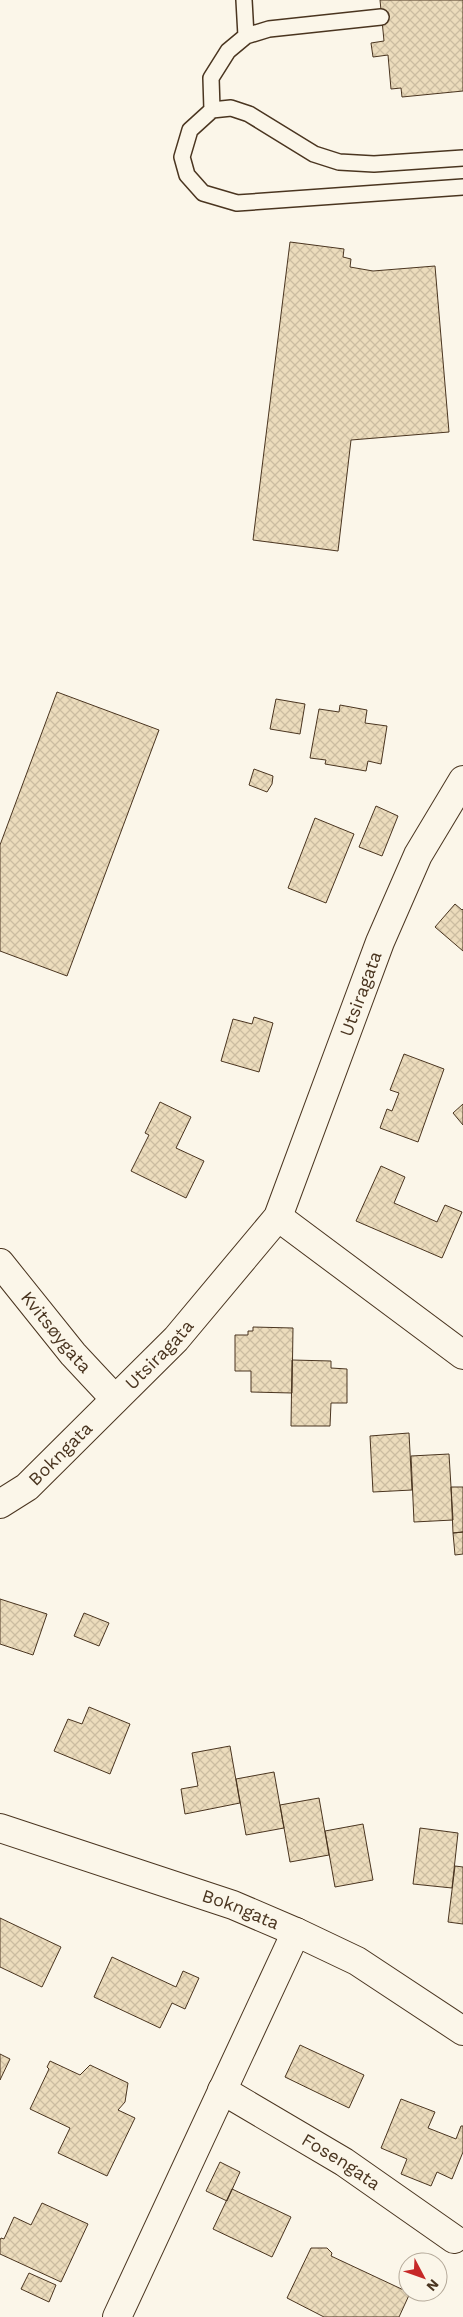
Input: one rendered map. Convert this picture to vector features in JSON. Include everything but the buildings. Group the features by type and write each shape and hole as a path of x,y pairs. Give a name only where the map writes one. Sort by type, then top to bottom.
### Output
{"street":[{"name":"Utsiragata","path":"115,1399 176,1339 278,1217 380,942 418,855 448,802 463,780"},
{"path":"278,1217 463,1356"},
{"name":"Kvitsøygata","path":"0,1263 73,1354 115,1399"},
{"name":"Bokngata","path":"0,1504 27,1487 115,1399"},
{"name":"Bokngata","path":"0,1828 232,1905 296,1932 357,1960 463,2031"},
{"path":"117,2317 296,1932"},
{"name":"Fosengata","path":"222,2090 344,2162 454,2239"}],"lane":[{"path":"244,0 246,36"},
{"path":"212,110 210,78 228,51 246,36 269,29 381,16"},
{"path":"463,158 374,164 339,162 314,154 249,114 231,108 212,110 190,130 182,157 188,175 203,193 237,203 463,187"}]}
